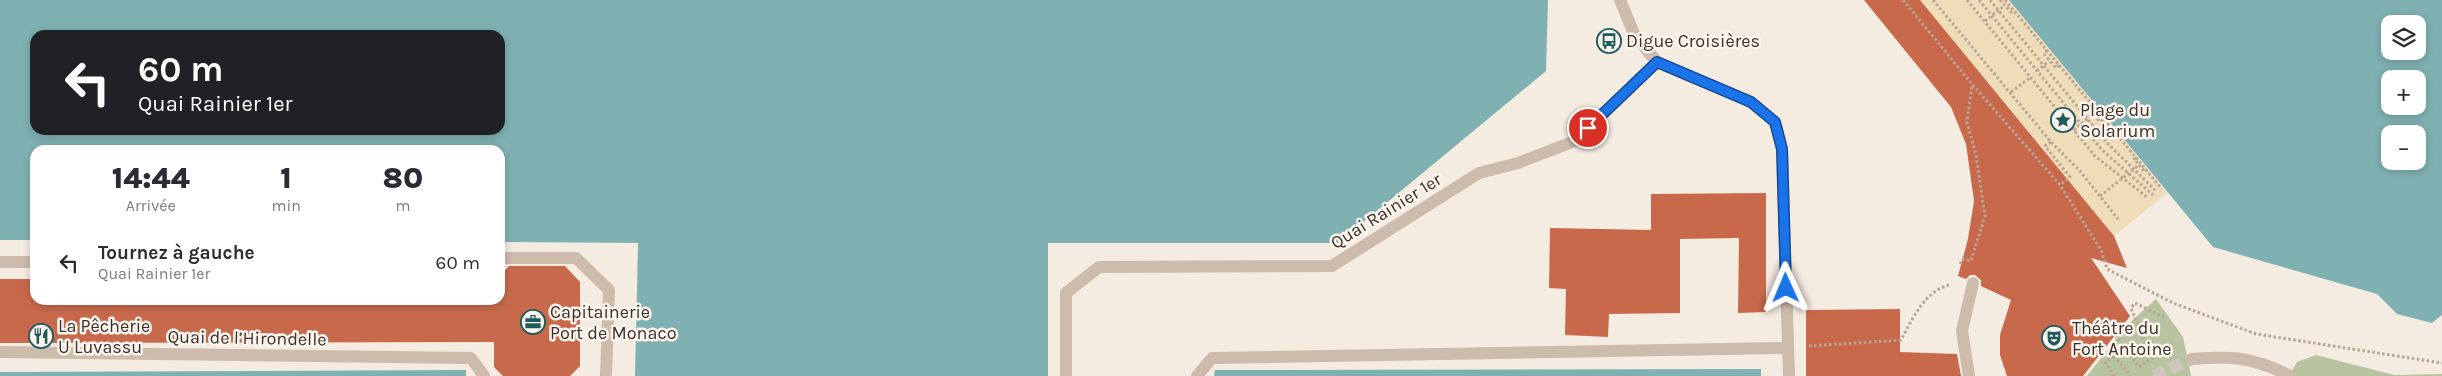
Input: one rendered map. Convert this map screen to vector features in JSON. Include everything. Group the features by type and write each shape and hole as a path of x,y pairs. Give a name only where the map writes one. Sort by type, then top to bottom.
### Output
{"street":[{"path":"1620,0 1635,36 1657,62 1751,102 1775,122 1782,149 1789,376"},
{"name":"Quai Rainier 1er","path":"1066,376 1066,293 1100,267 1332,266 1479,173 1518,163 1574,141 1657,62"},
{"path":"505,258 576,258 609,290 606,376"},
{"path":"0,262 30,262"},
{"path":"1969,376 1962,331 1973,283"},
{"path":"1197,376 1212,358 1787,348"},
{"name":"Quai de l’Hirondelle","path":"0,352 471,358 484,376"},
{"path":"2192,359 2227,356 2265,363 2290,376"}],"path":[{"path":"1903,0 1972,84 2060,185 2101,250 2107,269 2173,303 2256,334 2442,363"},
{"path":"1933,0 2051,142 2080,171 2118,219"},
{"path":"1968,0 2095,156 2148,198"},
{"path":"1979,0 2102,150 2153,195"},
{"path":"1990,0 2108,144 2155,190"},
{"path":"2000,0 2010,12 2014,11"},
{"path":"2005,0 2162,189"},
{"path":"1984,21 2004,6"},
{"path":"2047,50 2044,54 2049,62 2056,68 2059,64"},
{"path":"2037,71 2049,62"},
{"path":"2011,92 2031,77"},
{"path":"1963,260 1971,261 1985,216 1976,155 1968,122 1972,84"},
{"path":"2091,104 2088,106 2100,122 2104,119"},
{"path":"2074,130 2094,113"},
{"path":"2051,142 2045,146 2070,177 2060,185"},
{"path":"2136,158 2134,159 2145,172 2147,170"},
{"path":"2100,196 2139,165"},
{"path":"1787,348 1901,340 1922,303 1936,289 1949,285"},
{"path":"2115,336 2138,367 2154,356 2144,340 2131,308 2135,303 2164,317"},
{"path":"2116,376 2105,363 2124,348"},
{"path":"2114,356 2130,376"}],"green space":[{"path":"2156,299 2183,337 2191,376 2087,376 2126,326"},
{"path":"2316,355 2394,375 2442,374 2442,376 2289,376 2297,362"}],"sand":[{"name":"Plage du Solarium","path":"1920,0 2009,0 2167,193 2114,236"}],"water":[{"path":"0,0 1548,0 1546,71 1338,243 1048,243 1048,376 635,376 638,243 505,242 505,145 30,145 30,240 0,240"},
{"path":"2009,0 2442,0 2442,315 2432,323 2397,314 2377,294 2213,247"},
{"path":"1761,369 1761,376 1214,376 1215,370"},
{"path":"466,370 466,376 0,376 0,372"}],"building":[{"path":"1864,0 1920,0 2114,236 2127,268 2091,258 2130,316 2083,376 2007,376 2000,355 2000,335 2011,300 1981,286 1981,280 1975,275 1970,275 1966,279 1958,276 1968,239 1974,201 1966,144 1951,107"},
{"path":"1766,193 1766,312 1738,313 1739,238 1680,239 1680,313 1609,314 1608,337 1565,335 1566,289 1549,288 1550,228 1651,230 1651,194"},
{"path":"509,266 565,266 580,282 580,366 570,376 503,376 494,367 494,342 0,343 0,279 30,279 30,305 505,305 505,270"},
{"path":"1900,309 1900,352 1957,354 1961,376 1806,376 1806,310"}],"tunnel":[{"path":"2154,376 2192,359"}],"place":[{"name":"Digue Croisières","path":"1609,41"},
{"name":"Plage du Solarium","path":"2063,120"},
{"name":"Capitainerie Port de Monaco","path":"533,322"},
{"name":"La Pêcherie U Luvassu","path":"41,336"},
{"name":"Théâtre du Fort Antoine","path":"2054,338"}],"route":[{"path":"1588,128 1657,62 1751,102 1775,122 1782,149 1786,288"}]}
